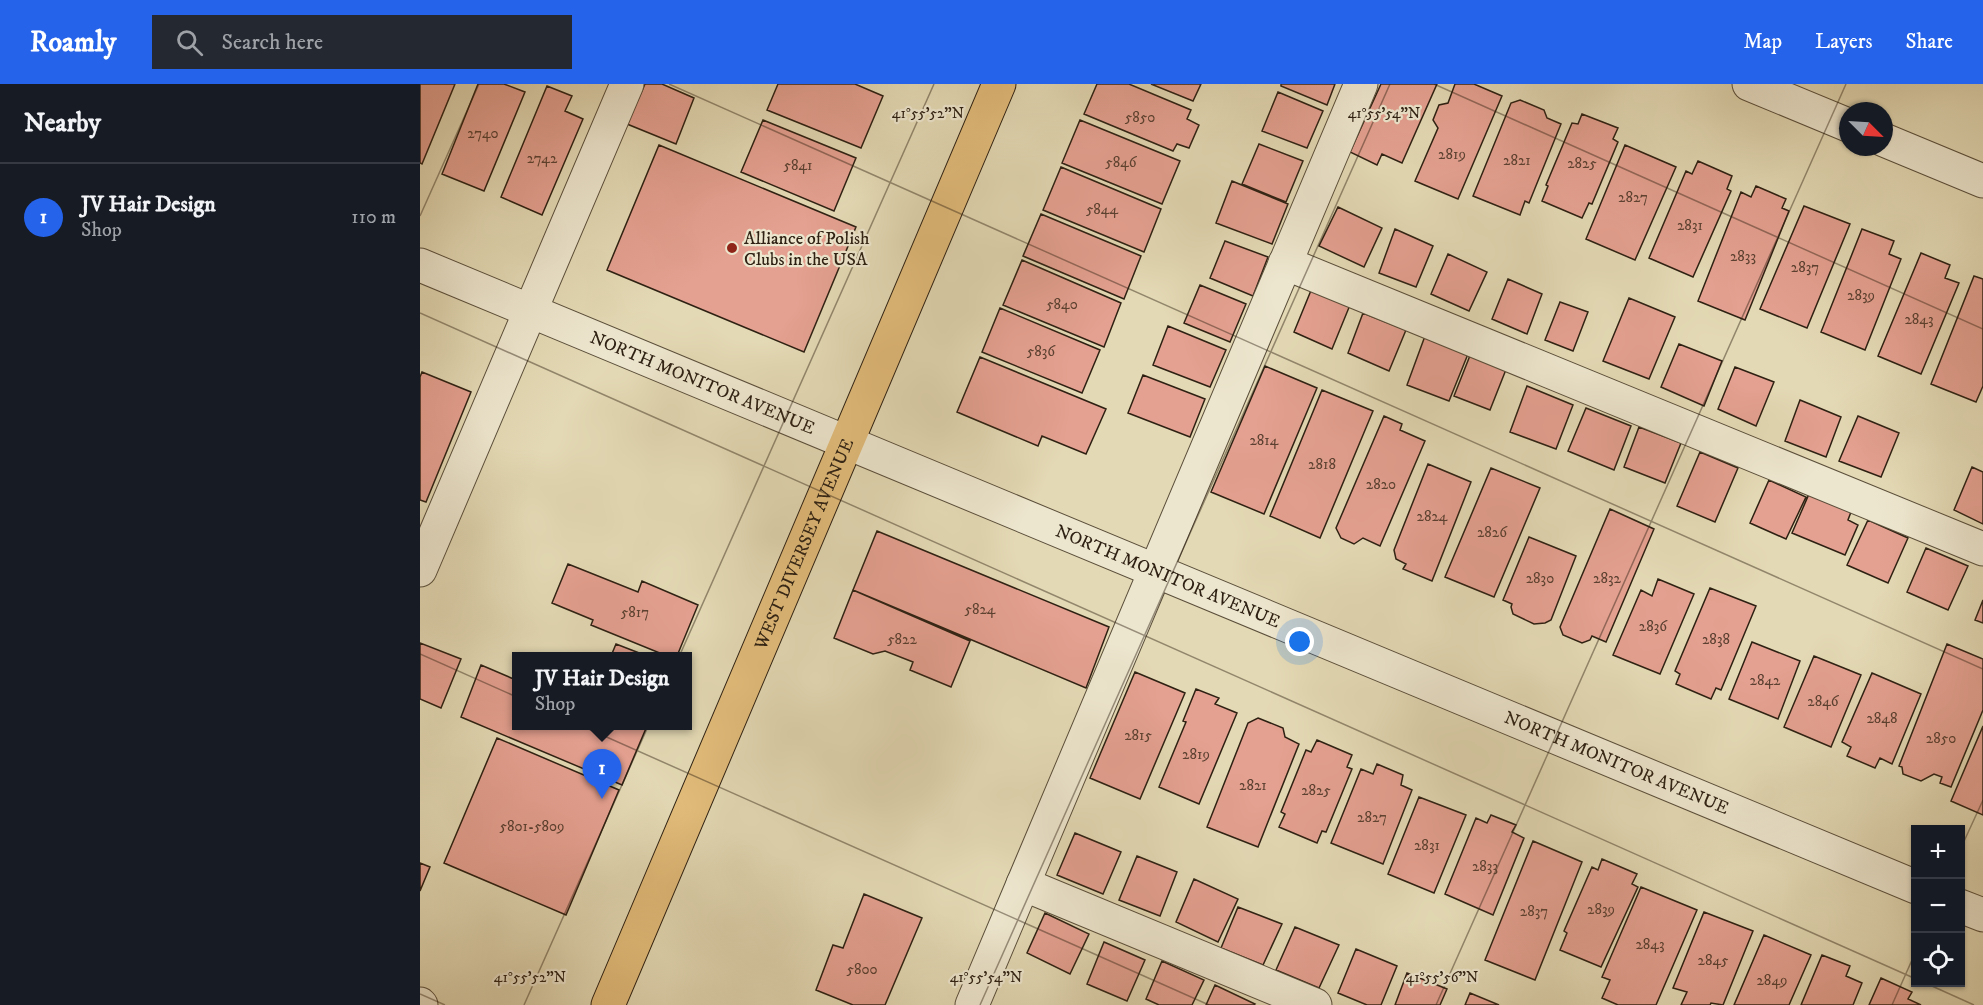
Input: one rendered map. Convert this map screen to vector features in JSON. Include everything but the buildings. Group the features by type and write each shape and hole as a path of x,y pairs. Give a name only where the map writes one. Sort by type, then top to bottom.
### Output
{"main road":[{"name":"WEST DIVERSEY AVENUE","path":"608,1005 999,84"}],"street":[{"path":"420,570 627,84"},
{"path":"972,1005 1361,84"},
{"path":"1749,84 1839,121"},
{"path":"1893,144 1983,181"},
{"path":"1286,263 1983,549"},
{"name":"NORTH MONITOR AVENUE","path":"420,265 1911,885"},
{"path":"1023,884 1315,1005"},
{"path":"1965,908 1983,915"}],"place":[{"name":"Alliance of Polish Clubs in the USA","path":"732,248"},
{"name":"JV Hair Design","path":"602,799"}]}
